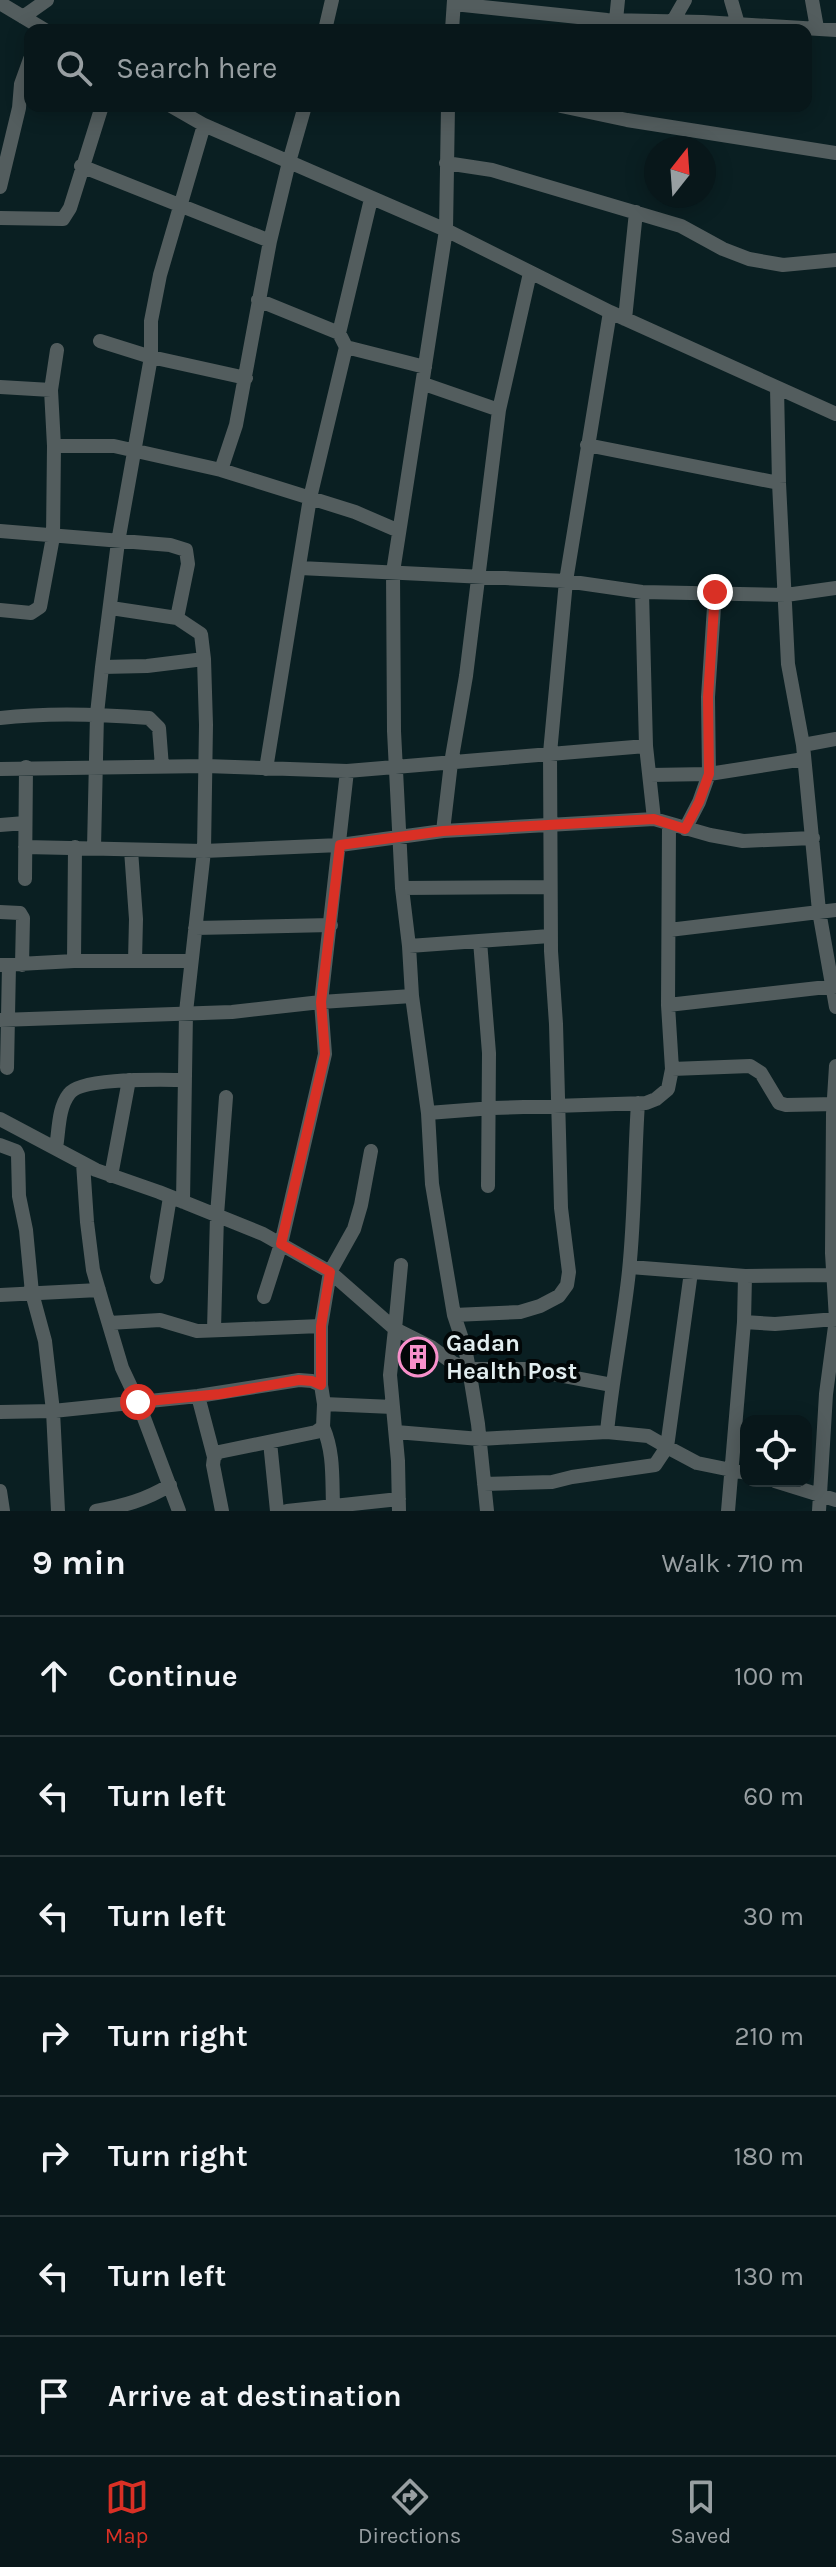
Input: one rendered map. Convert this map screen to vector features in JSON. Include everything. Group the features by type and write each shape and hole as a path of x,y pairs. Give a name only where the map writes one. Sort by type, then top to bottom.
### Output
{"street":[{"path":"326,24 332,0"},
{"path":"615,24 618,0"},
{"path":"673,21 685,0"},
{"path":"630,24 673,21 738,24 731,0"},
{"path":"812,0 817,28"},
{"path":"23,17 42,2"},
{"path":"452,24 454,2 539,6 611,24"},
{"path":"0,3 34,24"},
{"path":"812,28 836,30"},
{"path":"0,187 24,76"},
{"path":"0,218 63,219 70,208 100,112"},
{"path":"181,112 204,125 446,230 610,312 836,414"},
{"path":"221,470 236,425 270,241 303,112"},
{"path":"448,112 446,230 393,572 394,731 402,888 436,1210 454,1315 469,1369 487,1511"},
{"path":"612,112 836,153"},
{"path":"94,848 97,714 102,667 118,542 151,357 151,321 179,204 204,125"},
{"path":"446,163 492,170 681,226 749,259 783,265 836,260"},
{"path":"81,166 270,241"},
{"path":"266,769 310,498 346,347 339,333 371,199"},
{"path":"625,319 636,212"},
{"path":"443,831 499,410 530,273"},
{"path":"258,300 339,333"},
{"path":"454,1315 520,1312 559,1296 567,1285 569,1262 561,1208 556,1024 550,936 550,753 566,581 610,312"},
{"path":"100,341 151,357 246,378"},
{"path":"346,347 425,367"},
{"path":"0,610 31,613 40,607 53,537 51,390 57,350"},
{"path":"424,384 499,410"},
{"path":"0,387 51,390"},
{"path":"777,388 788,664 804,752 819,911 835,986 836,1007"},
{"path":"587,445 779,483"},
{"path":"54,446 114,446 221,470 355,512 399,531"},
{"path":"0,531 170,545 186,550 188,564 177,618"},
{"path":"300,568 566,581 642,592 786,595 836,588"},
{"path":"428,1113 646,1103 662,1095 671,1081 669,930 661,822 646,746 642,592"},
{"path":"685,829 709,774 708,697 715,592"},
{"path":"111,608 177,618 201,634 204,659 204,851 186,1012 177,1199 157,1277"},
{"path":"102,667 147,666 204,659"},
{"path":"0,718 97,714 149,718 159,728 162,767"},
{"path":"650,775 709,774 804,752 836,739"},
{"path":"0,769 206,766 347,771 646,746"},
{"path":"25,879 26,767"},
{"path":"264,1297 281,1244 323,1063 321,1002 347,771"},
{"path":"25,847 204,851 340,845 443,831 661,822 743,841 813,838"},
{"path":"0,825 25,823"},
{"path":"74,961 75,847"},
{"path":"131,850 136,919 135,961"},
{"path":"402,888 550,887"},
{"path":"669,930 836,910"},
{"path":"0,912 20,913 23,918 10,965 4,1020 7,1068"},
{"path":"195,928 331,925"},
{"path":"409,946 550,936"},
{"path":"480,941 488,1028 488,1186"},
{"path":"10,965 74,961 191,961"},
{"path":"668,1005 835,986"},
{"path":"4,1020 232,1012 412,996"},
{"path":"672,1069 750,1066 761,1073 779,1103 835,1105"},
{"path":"820,1503 826,1394 836,1319 832,1275 836,1066"},
{"path":"56,1148 61,1110 69,1092 80,1085 129,1080 184,1080"},
{"path":"111,1176 129,1080"},
{"path":"214,1330 217,1215 226,1097"},
{"path":"607,1432 630,1267 638,1103"},
{"path":"0,1119 111,1176 263,1234 330,1272 395,1329 431,1347 453,1363 469,1369 527,1369 612,1385"},
{"path":"0,1145 16,1151 18,1155 19,1196 26,1230 32,1293 45,1341 53,1411 58,1511"},
{"path":"333,1505 330,1442 323,1427 321,1326 330,1272 354,1229 371,1151"},
{"path":"83,1163 93,1270 122,1368 179,1511"},
{"path":"287,1511 333,1505 399,1505 390,1375 401,1265"},
{"path":"630,1267 745,1276 832,1275"},
{"path":"484,1484 552,1482 655,1465 667,1447 691,1272"},
{"path":"728,1511 745,1276"},
{"path":"0,1295 99,1290"},
{"path":"744,1322 775,1324 836,1319"},
{"path":"109,1323 160,1320 197,1331 321,1326"},
{"path":"0,1412 53,1411 198,1396 299,1380 321,1385"},
{"path":"198,1396 214,1457 222,1511"},
{"path":"324,1404 393,1407"},
{"path":"214,1457 219,1452 316,1432 323,1427"},
{"path":"396,1432 480,1439 607,1432 648,1436 697,1463 740,1472"},
{"path":"270,1442 277,1511"},
{"path":"96,1511 150,1497 170,1485"},
{"path":"787,1487 820,1503 836,1500"},
{"path":"0,1491 3,1511"}],"place":[{"name":"Gadan Health Post","path":"418,1357"}],"route":[{"path":"138,1402 220,1394 299,1380 321,1385 321,1326 330,1272 281,1244 325,1054 321,1002 340,845 443,831 654,819 685,829 709,774 708,697 715,592"}]}
